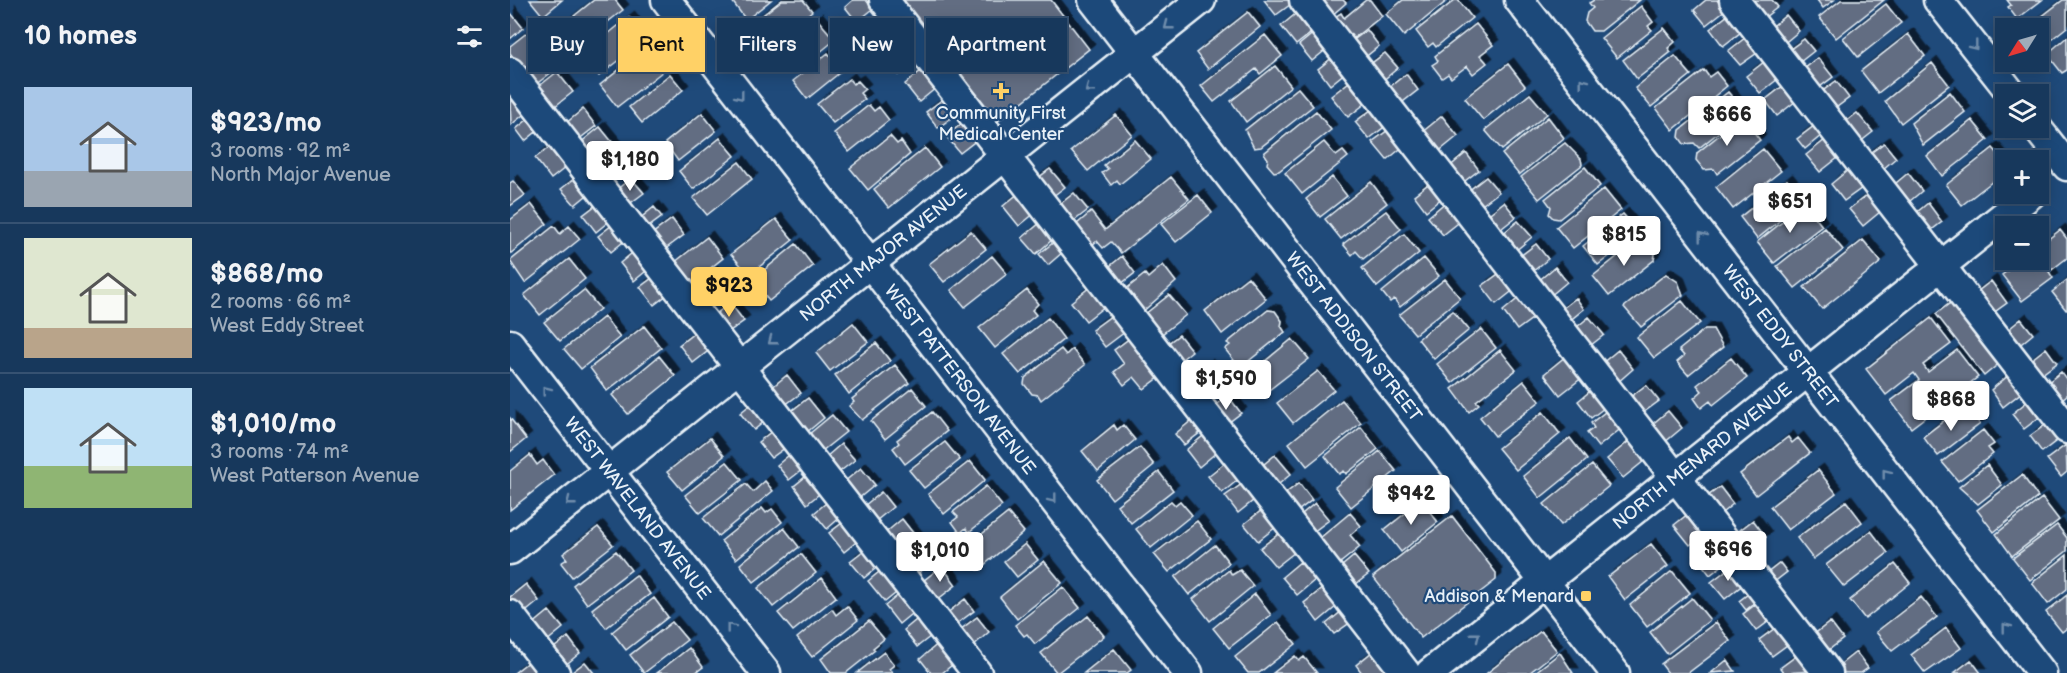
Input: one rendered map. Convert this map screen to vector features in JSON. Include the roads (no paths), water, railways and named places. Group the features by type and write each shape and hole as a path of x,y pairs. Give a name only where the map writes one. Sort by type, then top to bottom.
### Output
{"street":[{"name":"WEST PATTERSON AVENUE","path":"666,0 1188,673"},
{"path":"884,0 1406,673"},
{"name":"NORTH MAJOR AVENUE","path":"510,550 1201,0"},
{"path":"1304,0 1828,673"},
{"name":"WEST EDDY STREET","path":"1519,0 2042,673"},
{"path":"1734,0 2067,429"},
{"path":"1938,0 2004,84"},
{"name":"WEST ADDISON STREET","path":"1095,1 1615,673"},
{"path":"510,72 977,673"},
{"path":"2045,138 2067,165 2049,179"},
{"name":"NORTH MENARD AVENUE","path":"1430,673 2018,204"},
{"name":"WEST WAVELAND AVENUE","path":"510,344 766,673"},
{"path":"510,615 555,673"}],"place":[{"name":"Community First Medical Center","path":"1001,91"},
{"name":"Addison & Menard","path":"1586,596"}]}
